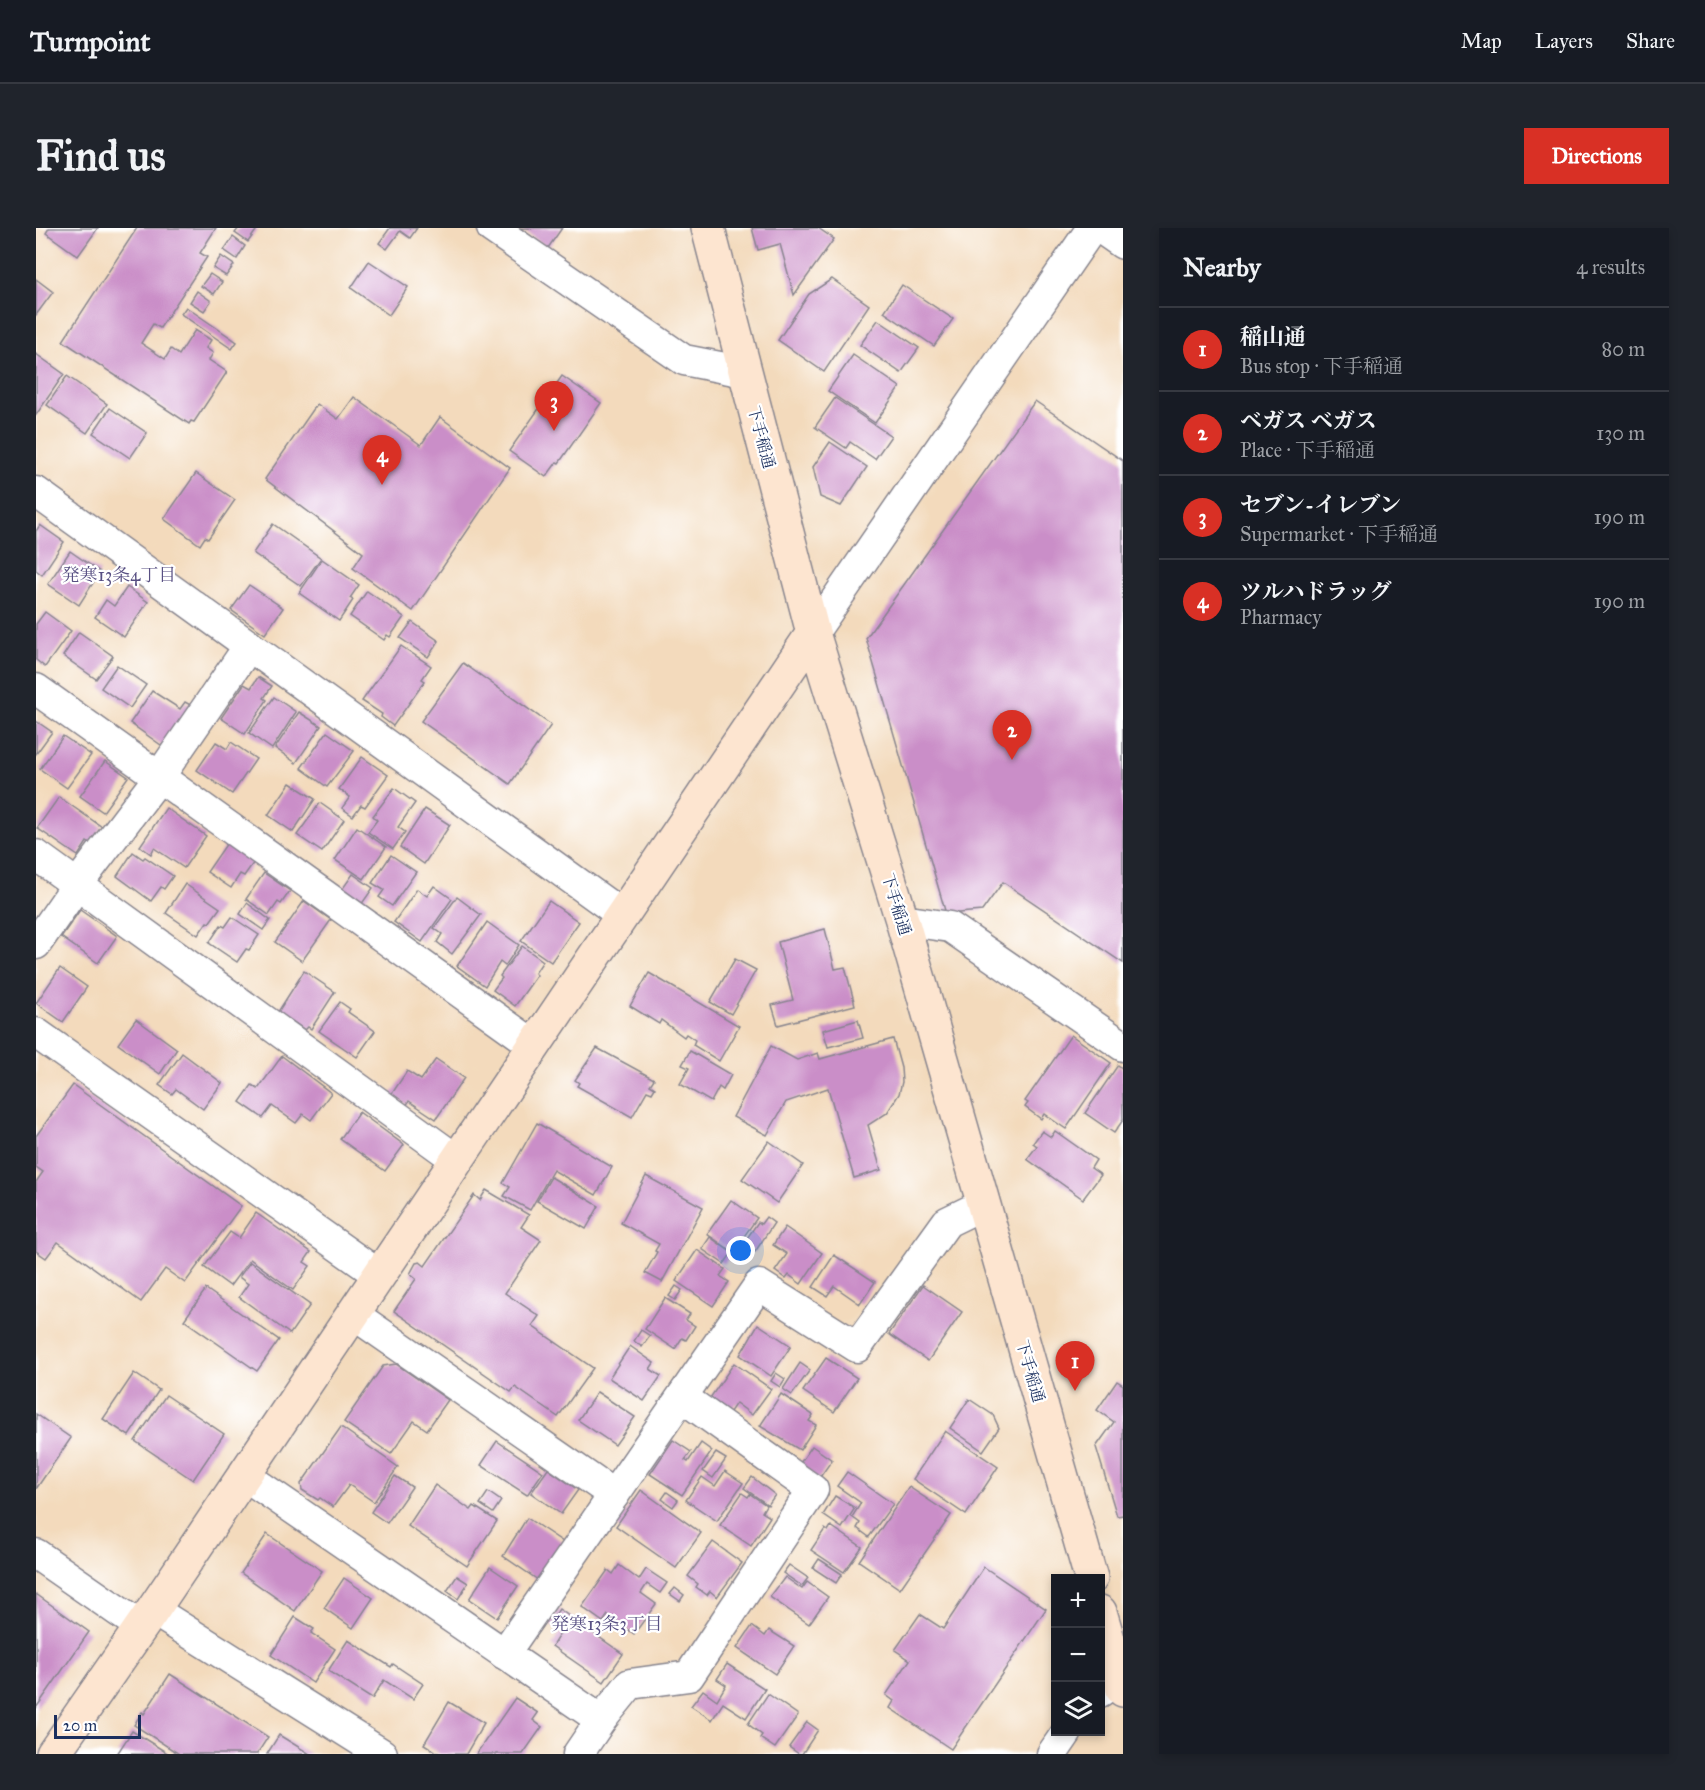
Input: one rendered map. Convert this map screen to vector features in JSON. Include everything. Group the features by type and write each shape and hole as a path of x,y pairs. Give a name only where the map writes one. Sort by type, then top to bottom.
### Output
{"main road":[{"name":"下手稲通","path":"708,228 813,633 902,920 1090,1574"},
{"path":"54,1754 813,633"},
{"path":"1104,1628 1116,1684"}],"street":[{"path":"492,228 684,360 745,372"},
{"path":"813,633 1092,228"},
{"path":"1100,228 1123,244"},
{"path":"36,492 622,915"},
{"path":"36,944 77,885 159,777 249,646"},
{"path":"36,689 534,1045"},
{"path":"36,855 457,1160"},
{"path":"902,920 950,927 1123,1046"},
{"path":"36,1033 379,1275"},
{"path":"504,1654 759,1285 857,1347 947,1222 984,1204"},
{"path":"353,1314 615,1495"},
{"path":"578,1754 601,1720 630,1684 689,1676 813,1490 682,1397"},
{"path":"244,1475 601,1720"},
{"path":"36,1554 382,1754"},
{"path":"1052,1754 1064,1736"}],"building":[{"path":"49,228 98,228 78,256 46,233"},
{"path":"137,228 216,228 200,253 207,257 160,328 153,324 141,343 165,359 171,349 179,355 195,330 211,340 206,348 213,353 209,360 227,372 194,422 191,421 189,424 63,341"},
{"path":"239,228 258,228 248,242 235,233"},
{"path":"390,228 417,228 410,238 400,231 387,249 379,243"},
{"path":"520,228 562,228 548,248"},
{"path":"752,228 818,228 834,239 794,295 780,244 758,250"},
{"path":"233,237 245,246 237,259 224,250"},
{"path":"221,256 234,265 226,276 213,268"},
{"path":"369,261 408,287 389,315 351,288"},
{"path":"210,274 222,282 214,294 201,286"},
{"path":"36,279 53,292 36,315"},
{"path":"832,279 869,305 824,372 778,340 809,294"},
{"path":"902,285 953,319 934,346 884,312"},
{"path":"197,291 211,301 204,311 190,302"},
{"path":"186,307 237,342 232,349 181,314"},
{"path":"878,320 919,348 901,373 860,345"},
{"path":"36,354 64,374 36,415"},
{"path":"853,355 900,387 875,423 828,391"},
{"path":"67,376 107,404 87,433 47,405"},
{"path":"562,376 601,403 559,463 557,462 546,477 509,451"},
{"path":"354,397 421,445 440,417 510,468 413,611 353,568 363,553 265,479 317,404 338,419"},
{"path":"835,398 891,436 875,459 850,442 846,448 815,427"},
{"path":"1035,401 1123,461 1123,963 1003,882 982,911 946,914 866,638"},
{"path":"110,408 147,433 130,458 93,433"},
{"path":"830,442 867,467 841,506 820,497 813,467"},
{"path":"196,473 235,500 208,539 205,537 200,545 164,519"},
{"path":"273,524 321,558 301,586 253,553"},
{"path":"40,525 64,542 42,575 36,570 36,531"},
{"path":"70,551 100,572 79,605 48,584"},
{"path":"322,559 359,585 350,598 353,600 339,621 299,593"},
{"path":"249,585 283,608 265,634 231,610"},
{"path":"127,587 148,602 124,637 95,617 106,600 114,606"},
{"path":"367,591 404,617 390,637 387,635 384,640 350,616"},
{"path":"45,612 71,631 45,667 36,660 36,624"},
{"path":"412,622 439,641 428,657 400,638"},
{"path":"79,632 113,656 96,679 63,656"},
{"path":"401,646 431,666 422,679 425,681 393,726 381,717 382,714 362,701"},
{"path":"463,663 551,725 510,784 421,721"},
{"path":"117,665 146,685 130,708 101,688"},
{"path":"258,677 272,686 264,698 267,700 245,734 221,718 244,684 251,688"},
{"path":"152,691 180,709 185,702 196,708 168,750 130,723"},
{"path":"274,697 296,712 272,749 249,733"},
{"path":"299,712 321,726 296,763 275,748"},
{"path":"36,721 52,732 36,754"},
{"path":"327,732 354,751 327,787 301,768"},
{"path":"63,736 91,755 67,788 40,769"},
{"path":"216,742 227,749 231,742 256,759 232,794 197,770"},
{"path":"362,757 388,775 365,807 361,805 353,816 342,808 350,797 339,789"},
{"path":"105,761 128,777 103,812 80,796"},
{"path":"290,783 315,799 293,832 268,815"},
{"path":"394,788 415,803 398,827 405,832 393,849 368,832 377,820 373,816"},
{"path":"59,797 102,827 91,844 87,842 78,856 37,828"},
{"path":"320,803 344,820 322,852 297,835"},
{"path":"166,808 206,836 184,868 154,848 151,854 140,846"},
{"path":"425,809 450,825 424,864 400,847"},
{"path":"357,827 386,847 364,879 335,860"},
{"path":"227,843 254,862 244,876 240,874 231,888 207,872"},
{"path":"133,852 143,859 145,857 173,876 164,889 161,887 151,901 117,876"},
{"path":"391,855 416,872 392,906 379,897 384,890 372,883"},
{"path":"264,873 290,891 269,915 246,899"},
{"path":"353,874 373,888 361,905 341,891"},
{"path":"185,884 220,908 198,935 166,913"},
{"path":"434,886 452,899 422,942 394,922 417,889 427,896"},
{"path":"457,897 481,915 452,954 437,942 442,934 434,928"},
{"path":"304,901 331,920 302,961 275,942"},
{"path":"549,901 579,922 551,962 521,941"},
{"path":"247,903 270,920 263,930 240,914"},
{"path":"80,910 117,936 98,963 61,937"},
{"path":"232,917 259,935 237,962 209,943 221,925 225,927"},
{"path":"487,922 519,945 505,966 500,962 485,986 457,966"},
{"path":"825,929 835,969 845,967 855,1005 778,1025 772,1005 793,1000 778,942"},
{"path":"522,946 543,961 535,973 537,975 515,1006 493,990 502,978 500,976"},
{"path":"735,959 756,970 731,1014 710,1002"},
{"path":"60,968 87,987 63,1022 36,1003"},
{"path":"304,971 335,992 311,1029 308,1027 305,1030 289,1019 287,1022 276,1015"},
{"path":"649,973 739,1026 719,1061 693,1045 695,1040 686,1034 684,1037 661,1020 659,1024 630,1006"},
{"path":"340,1002 350,1009 348,1012 375,1031 357,1057 319,1031"},
{"path":"136,1019 177,1049 160,1074 118,1044"},
{"path":"858,1020 863,1038 828,1047 823,1030"},
{"path":"1071,1035 1111,1063 1066,1129 1044,1114 1041,1119 1025,1107 1028,1103 1025,1101"},
{"path":"893,1039 901,1068 902,1082 899,1094 887,1113 868,1125 881,1170 854,1178 828,1088 786,1102 767,1135 733,1117 771,1046 797,1060 818,1053 820,1059"},
{"path":"597,1048 654,1079 650,1085 655,1088 652,1093 647,1091 632,1117 577,1086 579,1083 575,1080"},
{"path":"690,1051 731,1075 723,1090 719,1087 711,1102 680,1084 689,1068 682,1065"},
{"path":"182,1053 222,1083 203,1109 176,1089 172,1094 159,1085"},
{"path":"282,1056 331,1093 311,1120 303,1114 296,1123 272,1106 263,1118 240,1102 252,1085 258,1089"},
{"path":"436,1059 464,1078 436,1119 409,1101 407,1105 391,1095 407,1071 421,1080"},
{"path":"1118,1065 1123,1069 1123,1120 1114,1133 1085,1113"},
{"path":"73,1085 241,1206 185,1283 165,1269 141,1302 58,1242 46,1258 36,1251 36,1182 43,1172 36,1167 36,1136"},
{"path":"359,1112 404,1145 385,1171 340,1139"},
{"path":"537,1123 612,1167 596,1195 553,1170 530,1210 504,1196 510,1187 503,1183"},
{"path":"1042,1131 1051,1137 1055,1131 1096,1160 1091,1168 1101,1175 1083,1199 1027,1159 1037,1146 1033,1143"},
{"path":"769,1141 803,1165 777,1203 742,1179"},
{"path":"646,1176 703,1207 662,1282 645,1273 659,1244 621,1223"},
{"path":"551,1177 599,1206 586,1229 537,1201"},
{"path":"486,1190 529,1215 521,1227 541,1240 505,1293 539,1316 532,1326 593,1368 558,1417 515,1387 511,1392 394,1311 416,1279 410,1274 416,1263 420,1262 425,1266 474,1195 480,1200"},
{"path":"731,1200 757,1218 733,1252 707,1234"},
{"path":"256,1213 311,1252 304,1262 310,1266 293,1290 250,1259 230,1286 204,1267 230,1232 239,1238"},
{"path":"766,1217 774,1223 755,1252 743,1244 758,1222 761,1224"},
{"path":"785,1227 822,1253 801,1284 789,1275 786,1279 775,1271 787,1254 773,1245"},
{"path":"710,1237 732,1253 724,1264 702,1249"},
{"path":"697,1250 725,1269 720,1276 729,1282 713,1306 676,1281"},
{"path":"834,1255 875,1282 860,1304 834,1286 827,1296 813,1287"},
{"path":"250,1262 310,1305 290,1334 239,1297 248,1284 239,1277"},
{"path":"923,1285 962,1312 928,1361 889,1334"},
{"path":"676,1286 682,1290 675,1300 669,1296"},
{"path":"206,1289 279,1340 257,1371 184,1320"},
{"path":"665,1298 690,1314 686,1320 695,1326 686,1340 682,1338 675,1349 645,1329"},
{"path":"758,1324 791,1346 771,1376 740,1355"},
{"path":"641,1330 650,1336 642,1347 634,1341"},
{"path":"630,1346 654,1363 650,1369 661,1376 644,1401 609,1378"},
{"path":"826,1358 857,1378 834,1412 803,1391"},
{"path":"734,1363 771,1389 752,1415 736,1403 730,1412 710,1398"},
{"path":"800,1363 810,1370 792,1395 783,1389"},
{"path":"396,1364 448,1400 427,1430 414,1421 391,1454 344,1422 383,1366"},
{"path":"134,1373 159,1390 129,1436 103,1419"},
{"path":"776,1373 785,1379 780,1387 771,1381"},
{"path":"1117,1381 1123,1385 1123,1515 1117,1516 1096,1447 1114,1422 1097,1410"},
{"path":"597,1392 635,1417 615,1445 578,1420"},
{"path":"781,1394 813,1415 809,1421 816,1425 800,1450 760,1426"},
{"path":"166,1395 224,1434 193,1480 135,1441"},
{"path":"969,1399 993,1415 999,1428 983,1451 950,1428"},
{"path":"36,1414 71,1438 36,1489"},
{"path":"341,1427 398,1467 374,1502 349,1485 333,1507 302,1490 301,1484"},
{"path":"945,1431 998,1467 966,1515 913,1479"},
{"path":"673,1440 691,1452 685,1460 688,1462 701,1443 712,1451 682,1495 650,1474"},
{"path":"497,1441 543,1472 527,1495 481,1465"},
{"path":"812,1446 832,1460 818,1480 798,1466"},
{"path":"716,1453 726,1459 713,1478 703,1471"},
{"path":"548,1469 578,1490 561,1514 531,1493"},
{"path":"725,1471 743,1483 717,1521 686,1500 702,1477 715,1486"},
{"path":"847,1472 893,1504 869,1537 857,1528 860,1523 852,1517 861,1503 837,1486"},
{"path":"395,1476 412,1487 387,1523 371,1512"},
{"path":"752,1477 775,1495 768,1505 744,1488"},
{"path":"435,1485 471,1510 474,1506 497,1521 467,1566 408,1526"},
{"path":"909,1487 951,1515 900,1589 859,1561"},
{"path":"641,1490 701,1533 676,1568 616,1526"},
{"path":"488,1492 501,1501 493,1513 480,1504"},
{"path":"667,1492 678,1500 673,1507 662,1499"},
{"path":"742,1493 748,1497 750,1494 766,1505 762,1512 770,1517 751,1546 720,1525"},
{"path":"835,1496 855,1508 842,1528 823,1515"},
{"path":"527,1518 566,1544 541,1582 503,1556"},
{"path":"831,1526 862,1547 844,1572 811,1550 825,1529 828,1531"},
{"path":"267,1534 322,1571 295,1611 241,1573"},
{"path":"713,1542 742,1563 717,1597 710,1591 707,1595 696,1587 698,1584 688,1576"},
{"path":"819,1559 842,1574 836,1583 813,1568"},
{"path":"619,1565 639,1580 646,1569 667,1583 660,1593 647,1584 641,1593 656,1604 634,1634 608,1615 603,1622 582,1607 608,1570 613,1574"},
{"path":"789,1565 808,1578 802,1586 783,1573"},
{"path":"490,1567 518,1586 497,1618 469,1599"},
{"path":"984,1567 1046,1609 951,1749 890,1708 894,1701 886,1695 910,1660 895,1650 920,1614 943,1629"},
{"path":"457,1576 468,1583 458,1599 447,1591"},
{"path":"785,1577 802,1589 807,1582 828,1597 809,1624 770,1597"},
{"path":"344,1578 373,1598 353,1628 324,1608"},
{"path":"675,1588 684,1595 680,1601 670,1594"},
{"path":"36,1594 89,1632 36,1708"},
{"path":"559,1609 623,1654 604,1682 552,1646 561,1632 549,1624"},
{"path":"295,1617 314,1629 311,1633 335,1649 313,1683 271,1655"},
{"path":"752,1626 765,1636 769,1630 794,1646 775,1674 737,1648"},
{"path":"348,1640 391,1667 393,1664 423,1684 413,1699 384,1680 372,1699 328,1671"},
{"path":"727,1664 765,1689 746,1718 723,1703 712,1720 691,1706 703,1690 717,1700 726,1685 717,1679"},
{"path":"170,1674 268,1737 257,1754 179,1754 134,1725 142,1712 144,1714"},
{"path":"768,1694 798,1715 775,1748 760,1738 762,1735 748,1724"},
{"path":"515,1698 538,1713 533,1720 542,1727 523,1754 476,1754"},
{"path":"449,1702 484,1723 466,1754 440,1754 424,1744"},
{"path":"807,1722 818,1730 802,1754 799,1754 789,1747"},
{"path":"132,1731 169,1754 117,1754"},
{"path":"279,1735 310,1754 267,1754"}],"place":[{"name":"セブン-イレブン","path":"554,431"},
{"name":"ツルハドラッグ","path":"382,485"},
{"name":"ベガス ベガス","path":"1012,760"},
{"name":"稲山通","path":"1075,1391"}],"district":[{"name":"発寒13条4丁目","path":"119,575"},
{"name":"発寒13条3丁目","path":"607,1624"}]}
